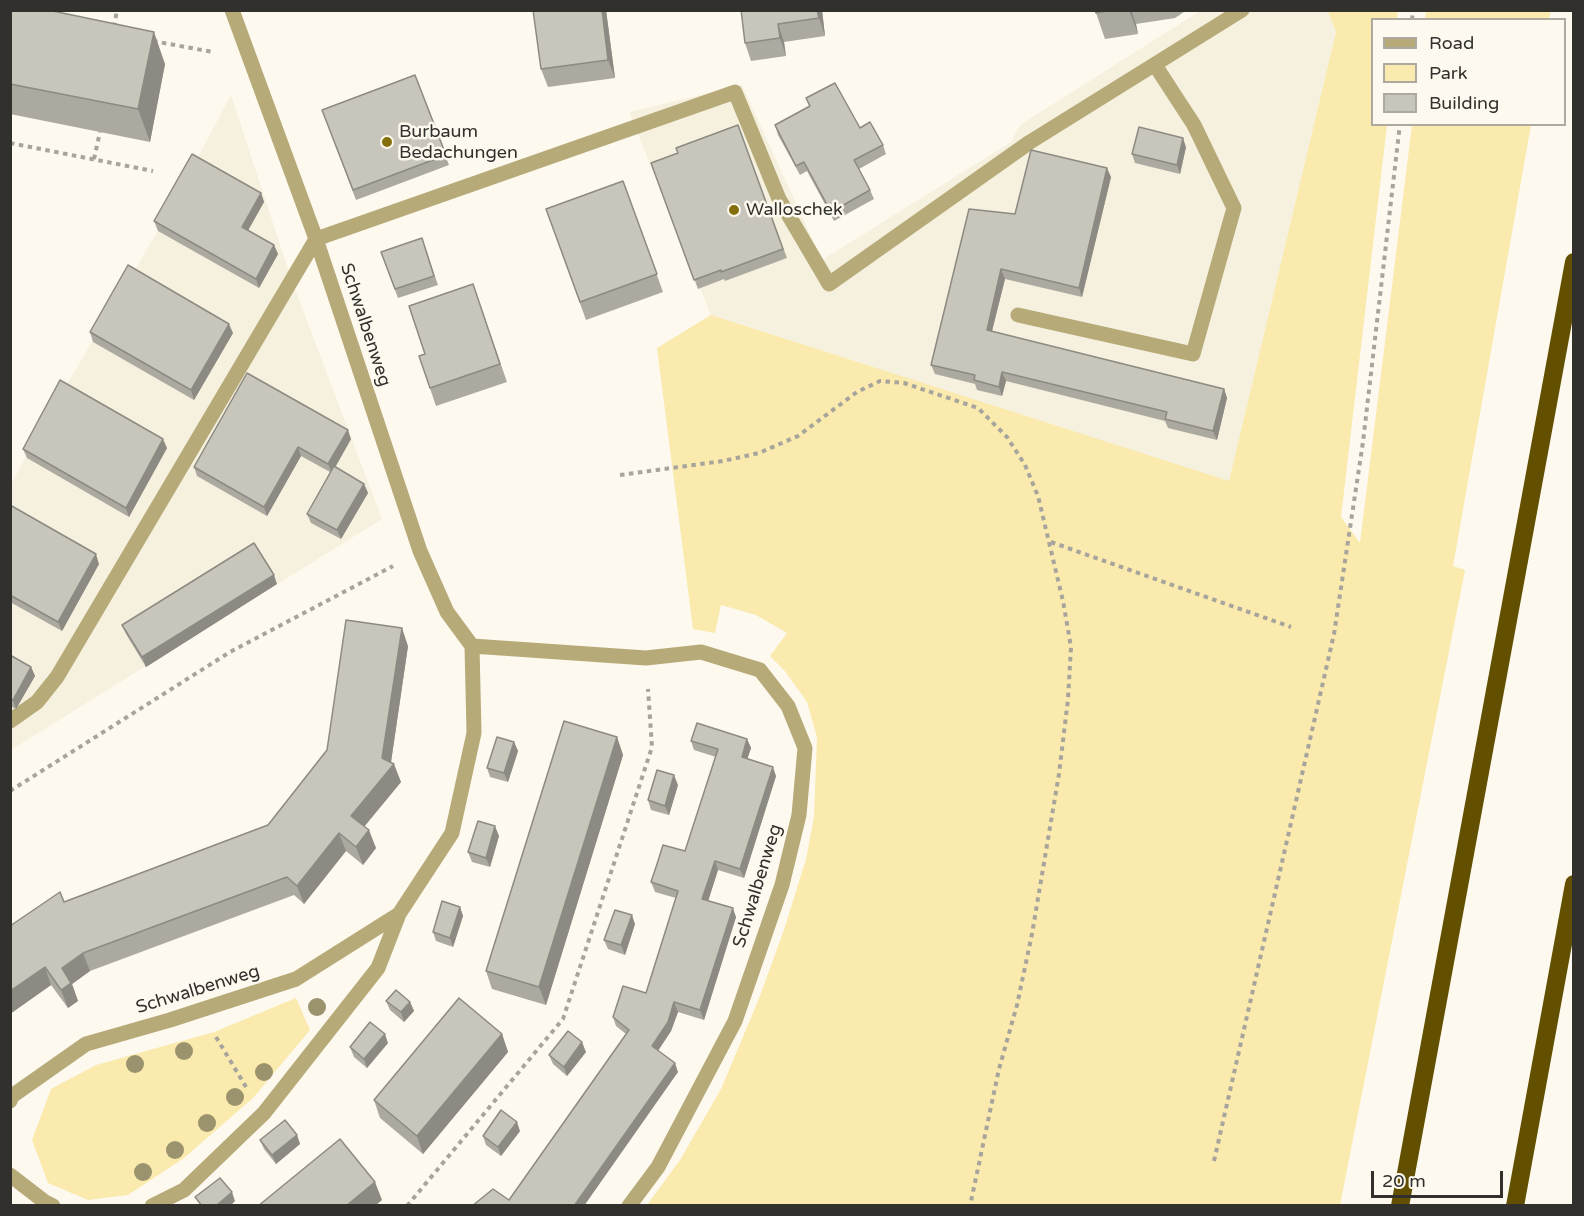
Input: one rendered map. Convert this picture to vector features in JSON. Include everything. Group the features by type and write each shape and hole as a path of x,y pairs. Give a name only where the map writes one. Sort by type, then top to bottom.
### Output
{"highway":[{"path":"1400,1206 1574,262"},
{"path":"1515,1206 1574,884"}],"street":[{"name":"Schwalbenweg","path":"152,1206 184,1190 264,1113 378,968 399,914 452,833 474,733 472,646 447,612 420,551 316,239 231,10"},
{"path":"10,721 37,702 57,677 316,239 735,92 779,199 829,284 1030,142 1242,10"},
{"path":"1018,315 1193,354 1234,208 1194,125 1155,65"},
{"name":"Schwalbenweg","path":"472,646 646,658 701,652 760,670 788,706 805,748 799,814 782,885 735,1021 658,1167 629,1206"},
{"name":"Schwalbenweg","path":"10,1101 12,1096 86,1044 296,979 399,914"},
{"path":"10,1175 53,1206"}],"path":[{"path":"113,34 117,10"},
{"path":"147,40 249,58"},
{"path":"1214,1161 1334,634 1362,442 1400,126"},
{"path":"94,159 100,132"},
{"path":"10,143 153,171"},
{"path":"620,476 759,453 798,436 857,392 880,381 904,383 978,408 1007,437 1025,465 1038,496 1064,601 1071,647 1068,699 1032,934 1017,1005 999,1069 970,1206"},
{"path":"1050,542 1291,627"},
{"path":"10,791 230,652 420,551"},
{"path":"406,1206 563,1019 652,747 650,724"},
{"path":"202,1009 264,1113"}],"shaded area":[{"path":"1200,11 1328,11 1336,32 1229,482 711,315 629,112 742,85 822,260 1011,142 1020,125"},
{"path":"231,95 292,281 382,519 11,750 11,484 64,389 158,231"}],"green space":[{"path":"1426,10 1551,11 1549,18 1425,18"},
{"path":"1328,11 1398,11 1397,18 1371,18 1371,126 1387,126 1341,517 1360,543 1412,126 1531,126 1453,566 1465,570 1340,1205 647,1205 680,1160 721,1089 758,1001 784,930 806,859 814,817 817,737 807,702 784,670 770,656 787,633 756,615 721,605 715,633 693,629 657,348 711,315 1229,481 1336,32"},
{"path":"296,998 310,1030 253,1098 184,1158 128,1195 88,1200 48,1183 32,1140 51,1089 96,1065 214,1032"}],"building":[{"path":"10,10 48,10 154,32 138,109 10,84"},
{"path":"533,10 602,10 608,60 541,69"},
{"path":"741,10 817,10 819,18 778,24 780,38 745,43"},
{"path":"1095,10 1112,10 1096,13"},
{"name":"Burbaum Bedachungen","path":"415,75 446,155 353,190 322,110"},
{"path":"835,83 860,128 870,122 883,145 854,160 870,190 831,212 804,162 796,166 775,125 810,106 806,98"},
{"name":"Walloschek","path":"738,125 783,249 694,280 651,163 678,153 676,148"},
{"path":"1139,127 1183,138 1177,165 1132,154"},
{"path":"1031,150 1107,168 1079,288 1001,269 987,330 1224,389 1213,431 1165,419 1167,412 1002,372 999,387 974,380 975,375 931,365 969,209 1015,214"},
{"path":"192,154 261,193 242,227 274,245 256,279 154,221"},
{"path":"623,181 657,274 580,302 546,209"},
{"path":"422,238 434,276 395,289 381,252"},
{"path":"128,265 229,324 191,390 90,332"},
{"path":"473,284 500,364 430,388 419,356 425,354 409,306"},
{"path":"247,373 348,430 328,464 298,447 264,507 194,467"},
{"path":"60,380 163,439 126,508 23,449"},
{"path":"334,466 364,484 337,530 307,514"},
{"path":"10,505 96,554 58,622 10,595"},
{"path":"254,543 274,575 142,657 122,625"},
{"path":"346,620 402,628 382,758 394,764 351,816 369,830 356,847 339,833 297,886 287,877 83,953 62,968 71,983 61,990 45,967 10,991 10,926 60,892 64,902 268,825 327,750"},
{"path":"10,655 31,667 13,700 10,699"},
{"path":"564,721 617,737 539,987 486,971"},
{"path":"697,723 747,739 742,757 773,767 740,869 715,861 702,899 733,908 700,1010 674,1002 668,1022 652,1046 675,1063 574,1206 472,1206 493,1189 509,1200 629,1030 613,1017 623,986 646,993 678,891 651,882 663,845 685,851 718,749 691,741"},
{"path":"497,737 514,742 504,773 487,768"},
{"path":"657,770 674,775 665,806 648,800"},
{"path":"478,821 495,826 486,858 468,852"},
{"path":"442,901 460,907 450,938 433,932"},
{"path":"615,910 632,915 621,945 604,940"},
{"path":"396,990 410,1002 401,1012 386,1001"},
{"path":"459,998 502,1034 417,1136 374,1100"},
{"path":"370,1022 385,1034 364,1059 350,1047"},
{"path":"568,1031 582,1042 564,1067 549,1055"},
{"path":"501,1110 517,1122 498,1147 483,1136"},
{"path":"285,1120 297,1135 272,1155 260,1140"},
{"path":"340,1139 375,1182 346,1206 258,1206"},
{"path":"220,1178 232,1192 216,1206 202,1206 195,1197"}],"place":[{"name":"Burbaum Bedachungen","path":"387,142"},
{"name":"Walloschek","path":"734,210"}]}
